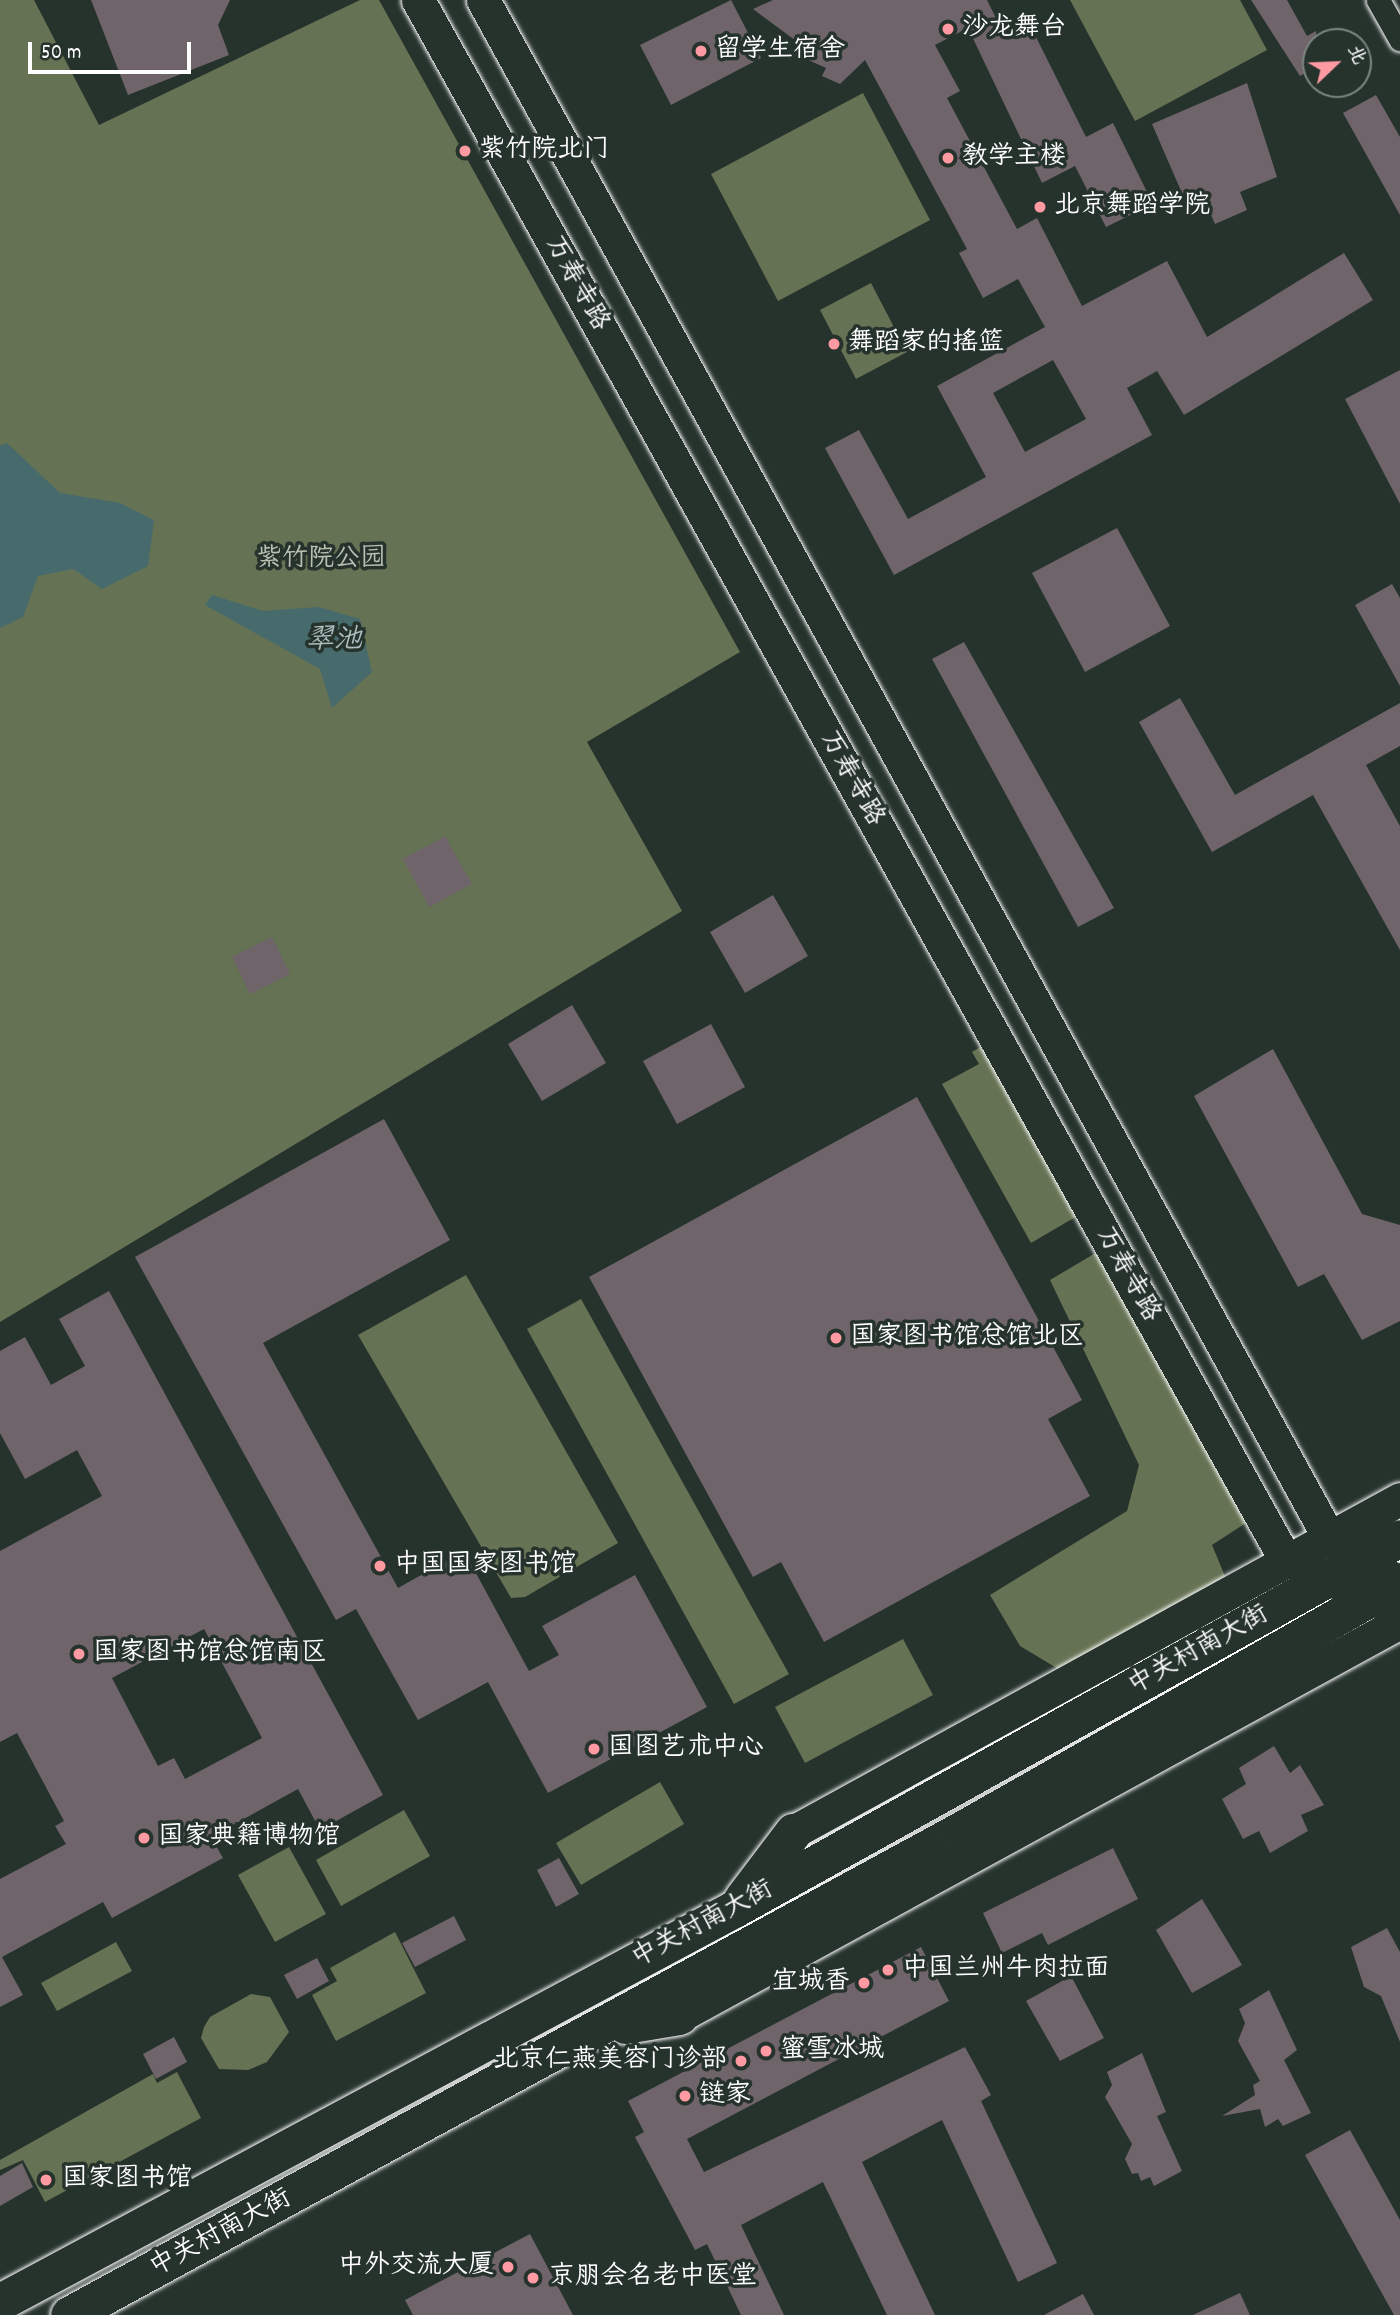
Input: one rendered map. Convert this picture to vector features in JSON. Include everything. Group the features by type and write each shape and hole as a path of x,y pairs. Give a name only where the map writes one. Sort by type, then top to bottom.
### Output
{"main road":[{"name":"中关村南大街","path":"0,2302 734,1909 1400,1538"},
{"name":"中关村南大街","path":"69,2315 600,2029 1394,1591"},
{"path":"921,1880 959,1831"},
{"path":"734,1909 793,1832"},
{"path":"600,2029 679,2016"}],"street":[{"name":"万寿寺路","path":"418,0 1285,1559"},
{"name":"万寿寺路","path":"483,0 1327,1534"},
{"path":"1378,0 1400,39"},
{"name":"中关村南大街","path":"793,1832 1327,1534 1400,1499"},
{"path":"1327,1534 1363,1558 1394,1591"},
{"path":"1285,1559 1332,1577 1394,1591"},
{"path":"679,2016 898,1900 921,1880 1400,1622"}],"green space":[{"name":"紫竹院公园","path":"0,0 34,0 99,125 360,0 379,0 740,652 587,742 682,911 0,1322"},
{"path":"1070,0 1240,0 1267,50 1135,121"},
{"path":"863,93 930,220 778,301 711,174"},
{"path":"871,283 907,352 856,379 820,310"},
{"path":"990,1041 1084,1212 1031,1243 942,1084 979,1064 972,1052"},
{"path":"1104,1248 1252,1519 1212,1545 1227,1581 1065,1673 1020,1646 990,1595 1127,1511 1139,1465 1050,1280"},
{"path":"466,1275 618,1543 525,1597 511,1598 358,1335"},
{"path":"581,1299 789,1674 734,1704 527,1329"},
{"path":"903,1639 933,1695 805,1763 775,1707"},
{"path":"660,1782 684,1824 581,1885 556,1843"},
{"path":"404,1810 430,1856 341,1906 316,1860"},
{"path":"289,1847 326,1914 275,1942 238,1875"},
{"path":"395,1932 426,1993 336,2041 312,1995 337,1981 330,1968"},
{"path":"116,1942 132,1971 57,2011 41,1983"},
{"path":"251,1994 270,1997 289,2032 267,2062 248,2070 219,2069 201,2038 204,2027 210,2017"},
{"path":"177,2072 201,2118 45,2202 23,2160 0,2170 0,2160 153,2074 157,2083"}],"water":[{"path":"7,443 60,493 120,503 154,520 148,566 102,589 73,569 38,576 23,617 0,628 0,446"},
{"name":"翠池","path":"212,595 263,611 319,607 360,619 372,672 332,708 320,669 205,605"}],"building":[{"path":"91,0 230,0 218,25 229,55 128,95"},
{"name":"留学生宿舍","path":"731,0 761,58 671,105 640,45"},
{"path":"773,0 987,0 1006,38 1030,25 1086,137 1113,123 1153,204 1106,227 1075,166 1042,183 968,28 935,45 960,91 947,98 1017,229 1037,218 1082,306 1167,261 1207,337 1344,253 1373,300 1184,415 1157,371 1127,388 1152,435 894,575 825,448 859,430 908,519 986,477 937,386 1045,327 1018,279 983,298 959,253 967,249 865,60 840,84 822,76 826,68 806,59 811,52 753,9","holes":["1053,360 1086,419 1025,452 993,393"]},
{"path":"1251,0 1287,0 1303,28 1300,76"},
{"path":"1247,83 1277,177 1240,192 1247,210 1215,224 1204,199 1188,207 1152,124"},
{"path":"1376,95 1400,137 1400,215 1343,113"},
{"path":"1400,370 1400,504 1345,399"},
{"path":"1117,528 1170,626 1085,672 1032,573"},
{"path":"1392,584 1400,598 1400,686 1355,605"},
{"path":"964,642 1114,908 1078,927 932,659"},
{"path":"1180,698 1235,795 1400,703 1400,746 1366,765 1400,826 1400,950 1313,795 1212,852 1139,722"},
{"path":"445,836 472,884 429,907 403,859"},
{"path":"773,895 808,956 745,993 710,932"},
{"path":"272,937 290,974 250,994 232,957"},
{"path":"572,1005 606,1063 542,1101 508,1044"},
{"path":"711,1024 745,1087 677,1124 643,1061"},
{"path":"1273,1049 1362,1214 1400,1225 1400,1321 1362,1340 1324,1274 1298,1287 1194,1096"},
{"name":"国家图书馆总馆北区","path":"917,1097 1082,1400 1048,1419 1090,1496 824,1642 781,1562 753,1577 589,1277"},
{"path":"384,1119 450,1240 263,1343 398,1588 464,1551 529,1671 559,1655 542,1626 635,1575 707,1707 548,1793 488,1682 418,1720 356,1609 336,1620 135,1257"},
{"name":"国家图书馆总馆南区","path":"109,1291 383,1795 320,1830 298,1789 211,1837 223,1858 112,1918 103,1902 2,1957 23,1995 0,2007 0,1879 66,1844 55,1826 64,1821 17,1733 0,1742 0,1551 102,1496 77,1450 25,1479 0,1433 0,1351 25,1337 51,1385 85,1366 59,1319","holes":["204,1629 262,1738 185,1779 174,1758 158,1766 112,1678"]},
{"path":"1274,1746 1290,1773 1300,1765 1324,1805 1301,1815 1308,1831 1270,1853 1259,1831 1243,1839 1222,1799 1246,1784 1239,1768"},
{"path":"1113,1848 1138,1899 1048,1945 1042,1933 1002,1953 983,1913"},
{"path":"559,1858 579,1894 556,1907 537,1870"},
{"path":"1202,1899 1242,1965 1192,1993 1156,1930"},
{"path":"454,1916 466,1940 415,1967 402,1943"},
{"path":"1387,1928 1400,1952 1400,2042 1381,1996 1364,1987 1351,1947"},
{"path":"921,1947 949,2001 687,2139 704,2172 965,2047 991,2095 981,2101 1057,2263 1018,2282 942,2120 862,2162 935,2315 887,2315 823,2182 741,2225 784,2315 741,2315 707,2244 695,2250 635,2137 644,2132 628,2101"},
{"path":"317,1958 329,1981 297,1999 284,1975"},
{"path":"1071,1976 1104,2038 1060,2061 1026,2001"},
{"path":"1269,1990 1297,2050 1284,2060 1311,2113 1283,2126 1278,2119 1265,2127 1260,2109 1222,2116 1255,2095 1253,2085 1260,2081 1238,2041 1245,2023 1239,2009"},
{"path":"174,2037 187,2062 156,2079 143,2054"},
{"path":"1142,2053 1166,2112 1157,2116 1182,2171 1154,2186 1150,2177 1141,2181 1138,2173 1132,2174 1125,2159 1132,2144 1105,2097 1112,2085 1107,2072"},
{"path":"1350,2130 1400,2220 1400,2315 1394,2315 1305,2155"},
{"path":"22,2163 33,2187 0,2206 0,2176"},
{"name":"中外交流大厦","path":"530,2234 573,2315 413,2315 405,2300"},
{"path":"1240,2293 1250,2315 1193,2315"},
{"path":"1083,2294 1094,2315 1044,2315"}],"place":[{"name":"沙龙舞台","path":"948,29"},
{"name":"留学生宿舍","path":"701,51"},
{"name":"紫竹院北门","path":"465,151"},
{"name":"教学主楼","path":"948,158"},
{"name":"北京舞蹈学院","path":"1040,207"},
{"name":"舞蹈家的摇篮","path":"834,344"},
{"name":"国家图书馆总馆北区","path":"836,1338"},
{"name":"中国国家图书馆","path":"380,1566"},
{"name":"国家图书馆总馆南区","path":"79,1654"},
{"name":"国图艺术中心","path":"594,1749"},
{"name":"国家典籍博物馆","path":"144,1838"},
{"name":"中国兰州牛肉拉面","path":"888,1970"},
{"name":"宜城香","path":"864,1983"},
{"name":"蜜雪冰城","path":"766,2051"},
{"name":"北京仁燕美容门诊部","path":"741,2061"},
{"name":"链家","path":"685,2096"},
{"name":"国家图书馆","path":"46,2180"},
{"name":"中外交流大厦","path":"508,2267"},
{"name":"京朋会名老中医堂","path":"533,2278"}]}
